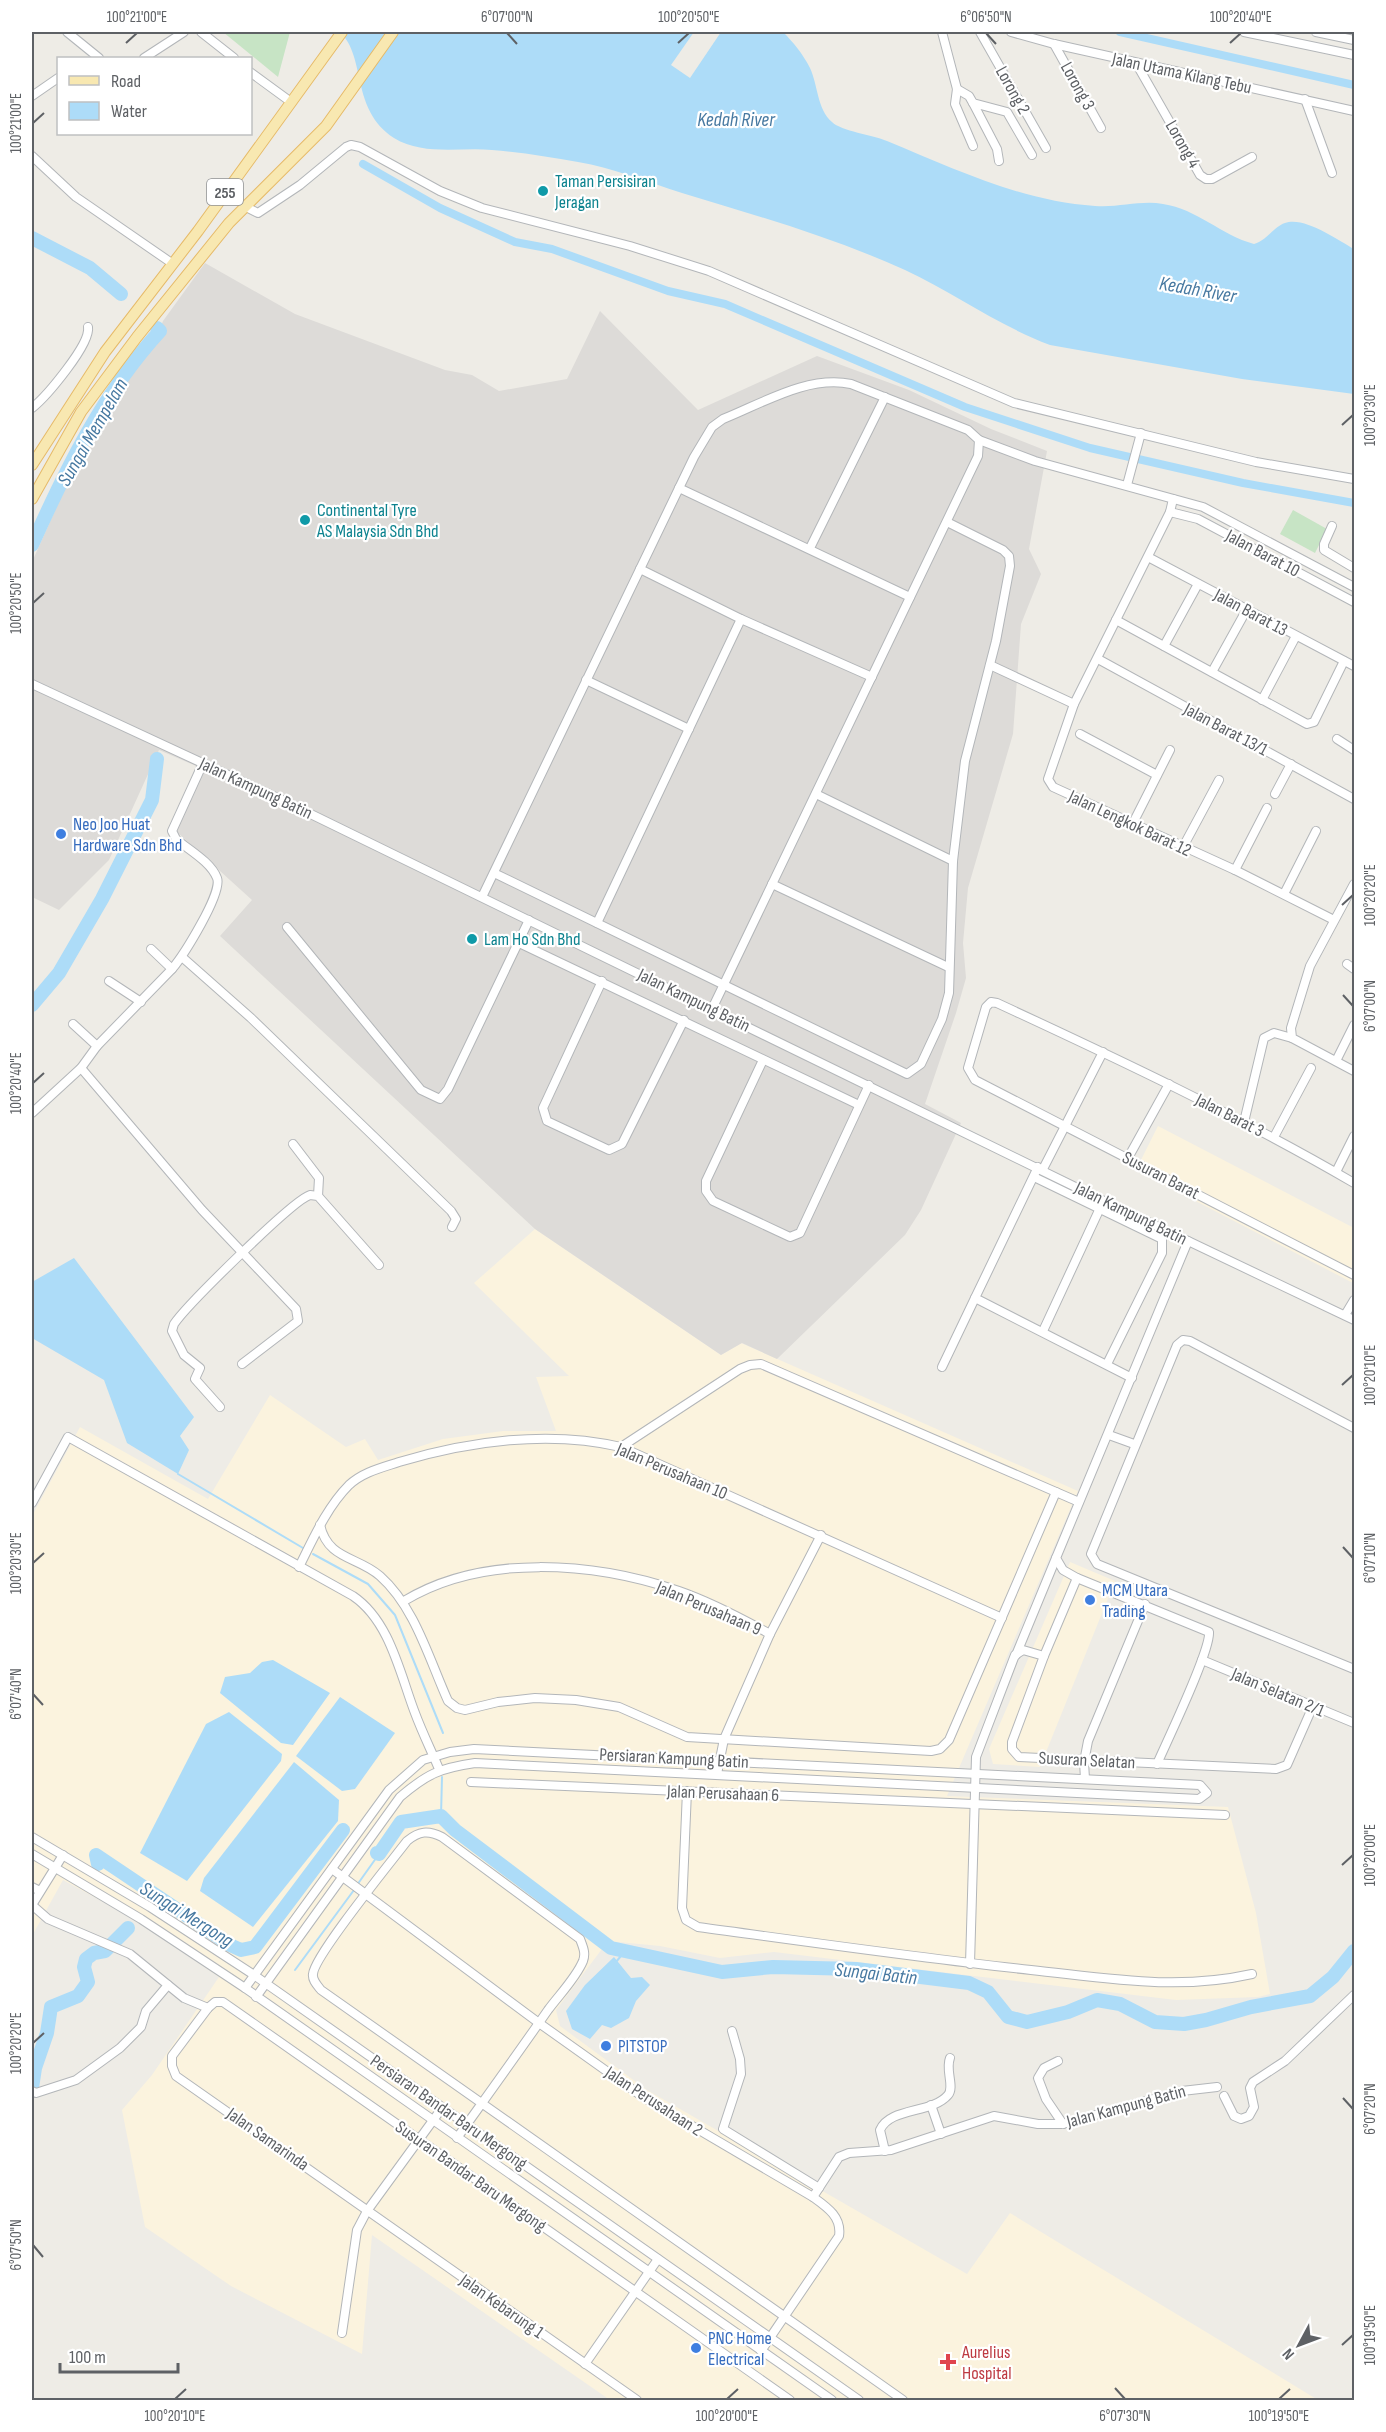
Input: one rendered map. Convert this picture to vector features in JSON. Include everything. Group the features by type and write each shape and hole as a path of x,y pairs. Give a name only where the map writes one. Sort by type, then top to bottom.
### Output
{"main road":[{"name":"255","path":"33,461 124,326 173,264 342,32"},
{"name":"255","path":"33,490 81,412 137,337 244,206 303,152 338,111 393,32"}],"street":[{"path":"67,32 94,57"},
{"path":"145,57 182,32"},
{"path":"201,32 233,57"},
{"path":"942,32 957,89 955,104 973,146"},
{"name":"Lorong 2","path":"980,32 1046,148"},
{"name":"Jalan Utama Kilang Tebu","path":"1011,32 1136,63 1354,111"},
{"path":"1244,32 1354,55"},
{"path":"1316,32 1354,40"},
{"name":"Lorong 3","path":"1054,44 1101,128"},
{"name":"Lorong 4","path":"1136,63 1200,175 1206,179 1212,179 1252,157"},
{"path":"252,73 291,102"},
{"path":"32,96 57,79"},
{"path":"957,89 969,96 997,149 999,161"},
{"path":"1305,99 1332,172"},
{"path":"973,103 1007,112 1032,154"},
{"path":"244,206 258,213 300,185 351,145 360,147 440,191 482,208 630,246 709,271 1014,403 1141,432 1256,462 1354,479"},
{"path":"32,156 76,197 173,264"},
{"path":"32,408 55,386 87,337 88,327"},
{"path":"482,897 703,440 712,427 723,419 812,383 832,380 851,384 968,430 979,440 1035,461 1203,507 1354,587"},
{"path":"810,548 885,397"},
{"path":"1127,485 1141,432"},
{"path":"712,1009 978,456 979,440"},
{"path":"680,488 910,597"},
{"name":"Jalan Lengkok Barat 12","path":"1173,499 1170,512 1074,704 1048,772 1050,783 1132,825 1235,870 1334,920"},
{"name":"Jalan Barat 10","path":"1170,512 1198,519 1354,602"},
{"path":"494,873 907,1074 921,1064 942,1019 949,993 953,861 966,761 990,665 1008,577 1009,556 1003,550 947,522"},
{"path":"1332,526 1324,544 1324,550 1354,568"},
{"name":"Jalan Barat 13","path":"1148,557 1354,666"},
{"path":"640,569 741,619 872,677"},
{"path":"1164,646 1198,584"},
{"path":"1212,672 1247,609"},
{"path":"597,923 741,619"},
{"path":"1116,620 1262,700 1312,724 1344,661"},
{"path":"1262,700 1296,636"},
{"name":"Jalan Barat 13/1","path":"1098,659 1354,799"},
{"path":"990,665 1074,704"},
{"path":"586,680 689,729"},
{"name":"Jalan Kampung Batin","path":"32,684 203,763 1041,1168 1102,1205 1188,1241 1354,1320"},
{"path":"1080,734 1157,775"},
{"path":"1337,739 1354,750"},
{"path":"1132,825 1170,750"},
{"path":"32,1113 81,1068 98,1046 182,957 218,889 218,878 211,868 176,839 172,831 203,763"},
{"path":"1275,794 1291,764"},
{"path":"1183,847 1219,780"},
{"path":"816,794 953,861"},
{"path":"1235,870 1268,808"},
{"path":"1284,894 1316,831"},
{"path":"772,884 948,967"},
{"path":"1292,1038 1291,1028 1304,981 1354,884"},
{"path":"286,927 421,1090 440,1099 448,1089 529,920"},
{"path":"519,943 859,1105"},
{"path":"151,949 172,969"},
{"path":"182,957 251,1018 451,1211 456,1219 452,1227"},
{"path":"109,981 141,1002"},
{"path":"602,981 543,1108 546,1121 609,1150 622,1144 684,1020"},
{"name":"Jalan Barat 3","path":"970,1074 968,1068 986,1007 991,1002 997,1003 1169,1084 1274,1137 1354,1183"},
{"path":"73,1024 98,1046"},
{"path":"1336,1061 1354,1025"},
{"path":"1244,1122 1264,1038 1274,1033 1292,1038 1354,1071"},
{"path":"942,1367 1034,1177 1065,1125 1103,1052"},
{"path":"763,1060 706,1181 706,1191 713,1201 790,1237 800,1233 869,1085"},
{"path":"81,1068 202,1210 296,1309 298,1320 242,1364"},
{"path":"1274,1137 1311,1068"},
{"name":"Susuran Barat","path":"970,1074 975,1080 1354,1275"},
{"path":"1128,1158 1169,1084"},
{"path":"1336,1172 1354,1136"},
{"path":"293,1144 319,1178 318,1196 379,1265"},
{"path":"1034,1177 1102,1205 1162,1239 1164,1246 1107,1364"},
{"path":"220,1407 195,1379 200,1368 184,1355 172,1331 176,1321 243,1252 305,1196 318,1196"},
{"path":"1043,1331 1102,1205"},
{"path":"970,1964 975,1776 979,1743 1188,1241"},
{"path":"975,1298 1132,1378"},
{"path":"1345,1315 1354,1300"},
{"path":"1354,1428 1190,1341 1183,1340 1177,1344 1134,1444 1091,1554 1093,1560 1354,1669"},
{"path":"621,1447 740,1369 761,1364 1079,1502"},
{"path":"1109,1435 1134,1444"},
{"path":"32,1503 68,1437 353,1596 376,1618 439,1769"},
{"name":"Jalan Perusahaan 10","path":"299,1567 320,1525 348,1486 358,1478 424,1455 467,1445 560,1438 597,1441 621,1447 1002,1618"},
{"path":"320,1525 323,1538 331,1549 379,1575 404,1602 448,1701 457,1708 465,1710 498,1701 535,1698 576,1700 619,1707 687,1737 931,1751 940,1749 949,1740 1056,1492"},
{"path":"717,1774 724,1739 770,1634 821,1535"},
{"path":"1056,1558 1063,1570 1077,1578 1209,1632 1202,1660 1157,1764"},
{"name":"Jalan Perusahaan 9","path":"404,1602 424,1589 458,1578 508,1569 552,1568 639,1579 680,1592 770,1634"},
{"name":"Susuran Selatan","path":"1077,1578 1044,1656 1012,1742 1012,1749 1019,1757 1084,1762 1276,1769 1287,1764 1313,1706"},
{"path":"1085,1779 1084,1762 1088,1741 1145,1604"},
{"path":"1016,1655 1023,1650 1044,1656"},
{"name":"Jalan Selatan 2/1","path":"1202,1660 1354,1723"},
{"name":"Persiaran Kampung Batin","path":"245,1988 389,1790 407,1772 434,1756 474,1749 718,1760 975,1776 1200,1785 1207,1793 1199,1799 475,1763 439,1769 400,1797 256,1996"},
{"name":"Jalan Perusahaan 6","path":"471,1782 1225,1815"},
{"path":"687,1791 682,1908 691,1924 698,1927 970,1964 1156,1984 1203,1983 1252,1974"},
{"path":"457,2138 482,2102 583,1961 585,1950 580,1939 432,1832 423,1832 407,1841 365,1892 315,1966 313,1973 317,1985 482,2102 784,2317 903,2400"},
{"name":"Persiaran Bandar Baru Mergong","path":"32,1837 150,1907 266,1983 859,2400"},
{"name":"Persiaran Bandar Baru Mergong","path":"32,1854 141,1919 245,1988 832,2400"},
{"path":"63,1855 36,1889 32,1905 48,1919 130,1954 184,1998 208,2008"},
{"name":"Jalan Perusahaan 2","path":"332,1869 539,2023 643,2097 813,2198 834,2215 840,2229 839,2236 761,2351"},
{"path":"34,2092 76,2080 120,2048 141,2027 146,2011 168,1985"},
{"path":"1224,2096 1234,2116 1241,2119 1249,2116 1254,2107 1250,2088 1253,2082 1285,2061 1354,1995"},
{"name":"Susuran Bandar Baru Mergong","path":"208,2008 215,2002 223,2002 790,2400"},
{"name":"Jalan Samarinda","path":"208,2008 172,2056 171,2066 176,2076 367,2211"},
{"path":"732,2031 740,2059 741,2074 723,2129 747,2146 819,2188"},
{"path":"885,2151 880,2130 882,2125 945,2098 951,2090 947,2069 950,2058"},
{"path":"1058,2061 1044,2068 1038,2078 1046,2099 1063,2124"},
{"name":"Jalan Kampung Batin","path":"813,2198 839,2157 844,2154 885,2151 994,2116 1038,2124 1063,2124 1182,2091 1216,2087"},
{"path":"931,2105 941,2134"},
{"path":"342,2334 357,2229 367,2211 442,2108"},
{"path":"743,2156 747,2146"},
{"name":"Jalan Kebarung 1","path":"367,2211 638,2400"},
{"path":"585,2364 658,2259"}],"shaded area":[{"path":"205,263 295,314 445,370 472,375 499,391 567,379 600,311 698,410 817,356 909,390 991,429 1047,451 1029,549 1041,574 1021,624 1013,734 968,888 963,943 966,978 925,1104 961,1123 921,1210 905,1235 777,1359 742,1343 721,1355 535,1229 220,936 252,900 176,829 203,769 159,750 109,860 59,910 32,897 32,562 74,468 101,419 154,343 163,321"},
{"path":"1158,1126 1354,1228 1353,1283 1136,1170"},
{"path":"535,1229 721,1355 741,1343 1078,1491 947,1796 1228,1807 1256,1913 1270,1994 1258,1997 1176,2000 774,1952 720,1958 660,1946 608,1941 556,2010 560,2026 647,2090 967,2274 1010,2213 1318,2400 610,2400 372,2235 362,2354 231,2286 145,2227 122,2110 152,2075 219,1977 138,1921 63,1880 32,1936 32,1516 80,1427 208,1499 270,1395 346,1447 365,1439 378,1460 443,1439 503,1431 556,1431 536,1377 569,1376 474,1283"},
{"path":"1070,1562 1115,1581 1040,1767 993,1764 989,1749"}],"green space":[{"path":"223,32 290,32 278,77"},
{"path":"1293,510 1327,529 1315,553 1280,534"}],"water":[{"name":"Kedah River","path":"340,32 783,32 798,48 810,68 827,117 842,128 887,141 963,173 1041,198 1095,206 1163,204 1187,211 1231,235 1254,244 1285,223 1302,223 1321,230 1354,249 1354,394 1242,379 1050,345 878,258 795,228 617,172 578,162 524,153 480,149 442,150 405,144 380,126 371,113 365,99 354,55"},
{"path":"74,1258 194,1417 180,1436 189,1450 178,1474 127,1443 104,1380 32,1338 32,1282"},
{"path":"273,1660 330,1693 293,1745 281,1743 220,1693 225,1677 250,1673 262,1662"},
{"path":"340,1697 395,1733 355,1789 342,1791 296,1756"},
{"path":"229,1712 282,1754 281,1761 187,1881 140,1853 206,1724"},
{"path":"294,1762 339,1800 338,1821 253,1927 200,1891 204,1878"},
{"path":"614,1957 631,1978 642,1977 650,1985 636,2001 629,2018 611,2028 602,2025 590,2039 572,2029 566,2011 585,1985"}],"pier":[{"path":"694,32 721,32 690,78 671,65"}],"waterway":[{"path":"1120,32 1354,85"},
{"path":"363,164 440,208 515,242 552,249 668,291 725,304 965,407 1090,448 1243,483 1354,503"},
{"name":"Sungai Mempelam","path":"32,238 90,268 121,294"},
{"name":"Sungai Mempelam","path":"32,545 87,433 121,380 160,331 157,328"},
{"path":"32,1005 59,973 102,899 152,800 157,759"},
{"path":"178,1474 303,1548"},
{"path":"313,1554 368,1584 395,1615 443,1733"},
{"path":"441,1816 442,1777"},
{"name":"Sungai Batin","path":"377,1853 379,1854 401,1822 441,1816 455,1830 611,1948 722,1972 773,1967 856,1969 969,1983 988,1992 1008,2017 1027,2022 1068,2012 1097,2000 1120,2004 1155,2022 1184,2024 1206,2020 1251,2007 1310,1996 1333,1977 1354,1951"},
{"name":"Sungai Mergong","path":"98,1864 96,1855 230,1945 241,1950 255,1947 343,1830"},
{"path":"357,1885 379,1854"},
{"path":"295,1970 354,1890"},
{"name":"Sungai Mergong","path":"32,2088 35,2068 47,2033 51,2007 78,1996 88,1982 84,1967 86,1959 94,1953 105,1951 128,1928"},
{"path":"616,1962 625,1951"}],"place":[{"name":"Taman Persisiran Jeragan","path":"543,191"},
{"name":"Continental Tyre AS Malaysia Sdn Bhd","path":"305,520"},
{"name":"Neo Joo Huat Hardware Sdn Bhd","path":"61,834"},
{"name":"Lam Ho Sdn Bhd","path":"472,939"},
{"name":"MCM Utara Trading","path":"1090,1600"},
{"name":"PITSTOP","path":"606,2046"},
{"name":"PNC Home Electrical","path":"696,2348"},
{"name":"Aurelius Hospital","path":"948,2362"}]}
